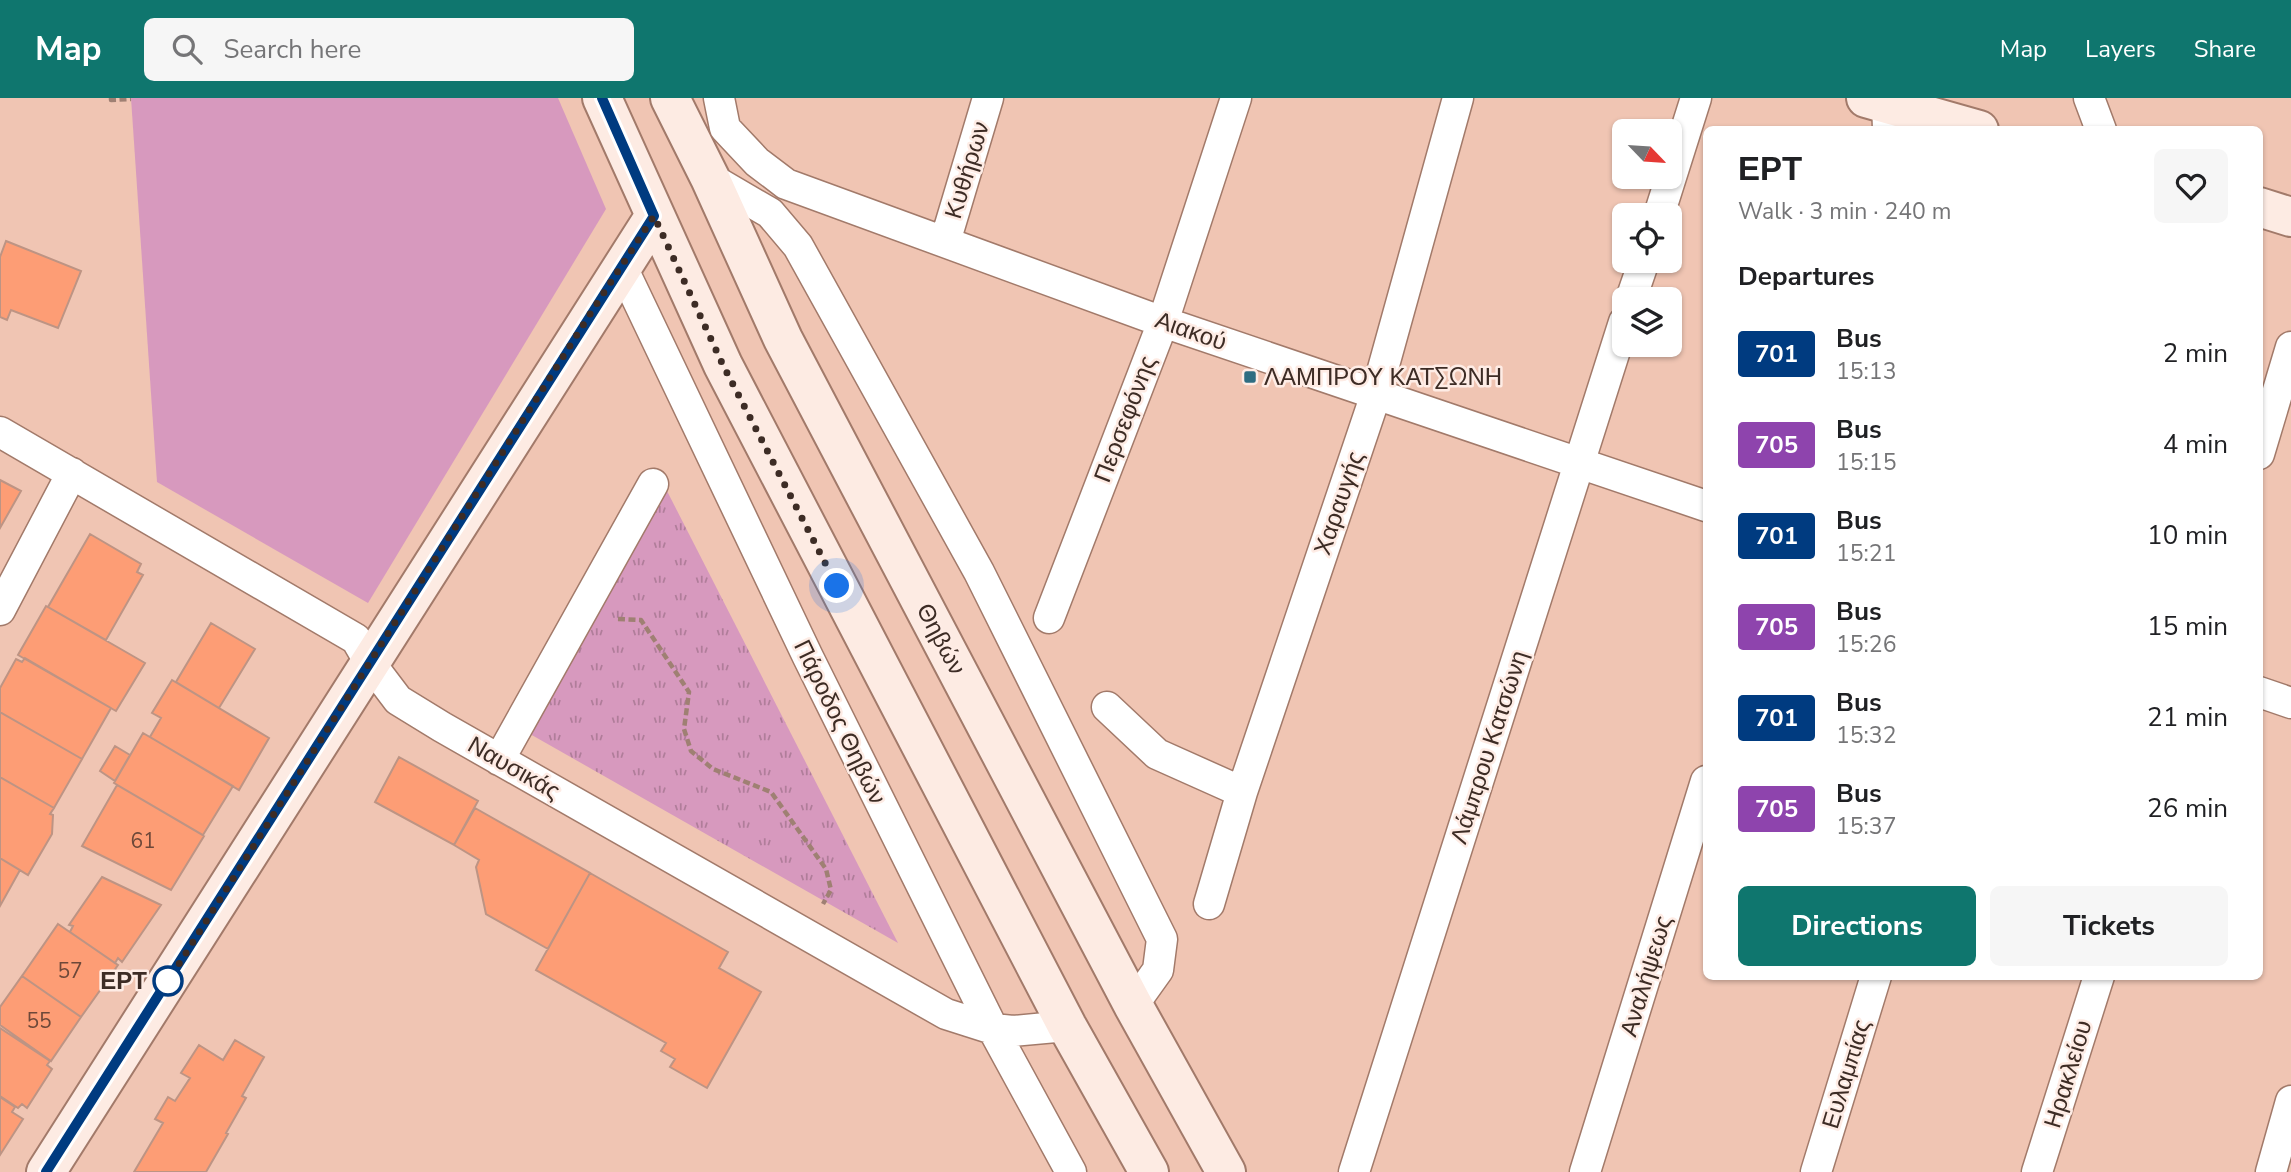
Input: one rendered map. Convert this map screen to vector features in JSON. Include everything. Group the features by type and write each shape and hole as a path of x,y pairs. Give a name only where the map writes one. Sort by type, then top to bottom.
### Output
{"main road":[{"path":"602,98 723,365 1067,1026 1149,1172"},
{"name":"Θηβών","path":"670,98 710,178 783,339 1133,1005 1226,1172"},
{"path":"1883,107 1962,126"},
{"path":"2263,208 2291,217"},
{"path":"46,1172 654,216"}],"street":[{"name":"Αιακού","path":"719,98 725,128 757,162 786,184 1163,322 1703,505"},
{"name":"Κυθήρων","path":"945,242 988,98"},
{"name":"Περσεφόνης","path":"1049,618 1163,322 1236,98"},
{"name":"Χαραυγής","path":"1209,904 1242,792 1376,394 1458,98"},
{"path":"1663,203 1696,98"},
{"path":"2089,98 2100,126"},
{"path":"710,178 771,213 798,246 986,585 1163,939 1158,970 1133,1005"},
{"name":"Πάροδος Θηβών","path":"621,265 802,644 993,1029 1072,1172"},
{"path":"2263,441 2291,347"},
{"name":"Λάμπρου Κατσώνη","path":"1354,1172 1613,357"},
{"name":"Ναυσικάς","path":"0,432 356,639 398,700 946,1014 993,1029 1013,1031 1067,1026"},
{"path":"0,610 72,473"},
{"path":"499,760 653,484"},
{"path":"2263,693 2291,703"},
{"path":"1107,707 1157,754 1242,792"},
{"name":"Αναλήψεως","path":"1585,1172 1703,791"},
{"name":"Ευλαμπίας","path":"1815,1172 1875,980"},
{"name":"Ηρακλείου","path":"2038,1172 2098,980"},
{"path":"2271,1172 2291,1101"}],"path":[{"path":"111,98 131,99"},
{"path":"573,628 624,618 641,620 688,692 684,729 691,751 713,769 771,792 826,869 831,890 821,908"}],"green space":[{"path":"131,98 558,98 606,209 368,603 157,482"},
{"path":"667,491 898,943 530,734"}],"building":[{"path":"6,241 81,271 58,328 11,310 7,320 0,317 0,257"},
{"path":"0,480 21,491 0,528"},
{"path":"90,534 141,564 137,572 143,575 106,640 48,607"},
{"path":"46,606 145,663 116,711 18,655"},
{"path":"211,623 255,649 219,708 176,682"},
{"path":"25,658 111,708 82,759 0,712 0,688 16,659 22,662"},
{"path":"172,680 269,738 239,790 150,737 161,718 152,713"},
{"path":"0,712 82,759 54,808 0,777"},
{"path":"143,733 233,786 203,835 114,783"},
{"path":"115,746 130,755 115,781 100,771"},
{"path":"399,757 478,801 454,845 375,802"},
{"path":"0,777 54,808 50,814 53,815 52,834 28,875 0,858"},
{"path":"117,785 204,836 171,890 82,846"},
{"path":"475,808 590,873 548,949 486,914 476,867 479,860 454,845"},
{"path":"0,858 20,870 0,906"},
{"path":"590,873 728,952 719,968 761,992 707,1088 670,1067 675,1059 661,1051 666,1043 536,970"},
{"path":"102,877 161,905 122,962 118,958 115,963 70,932 73,926 69,925"},
{"path":"58,924 118,965 81,1017 22,976"},
{"path":"22,976 81,1017 51,1061 0,1025 0,1007"},
{"path":"0,1028 50,1061 47,1065 52,1069 27,1108 22,1104 18,1108 0,1096"},
{"path":"235,1040 264,1057 242,1096 246,1098 226,1133 228,1134 206,1172 134,1172 163,1123 155,1119 168,1097 175,1101 190,1078 181,1073 199,1045 223,1060"},
{"path":"0,1097 15,1107 12,1112 23,1119 0,1155"}],"bus line":[{"name":"701","path":"46,1172 654,216 602,98"}],"place":[{"name":"ΛΑΜΠΡΟΥ ΚΑΤΣΩΝΗ","path":"1250,377"},
{"name":"ΕΡΤ","path":"168,981"}],"route":[{"path":"168,981 167,983 654,216 723,365 837,586"}]}
